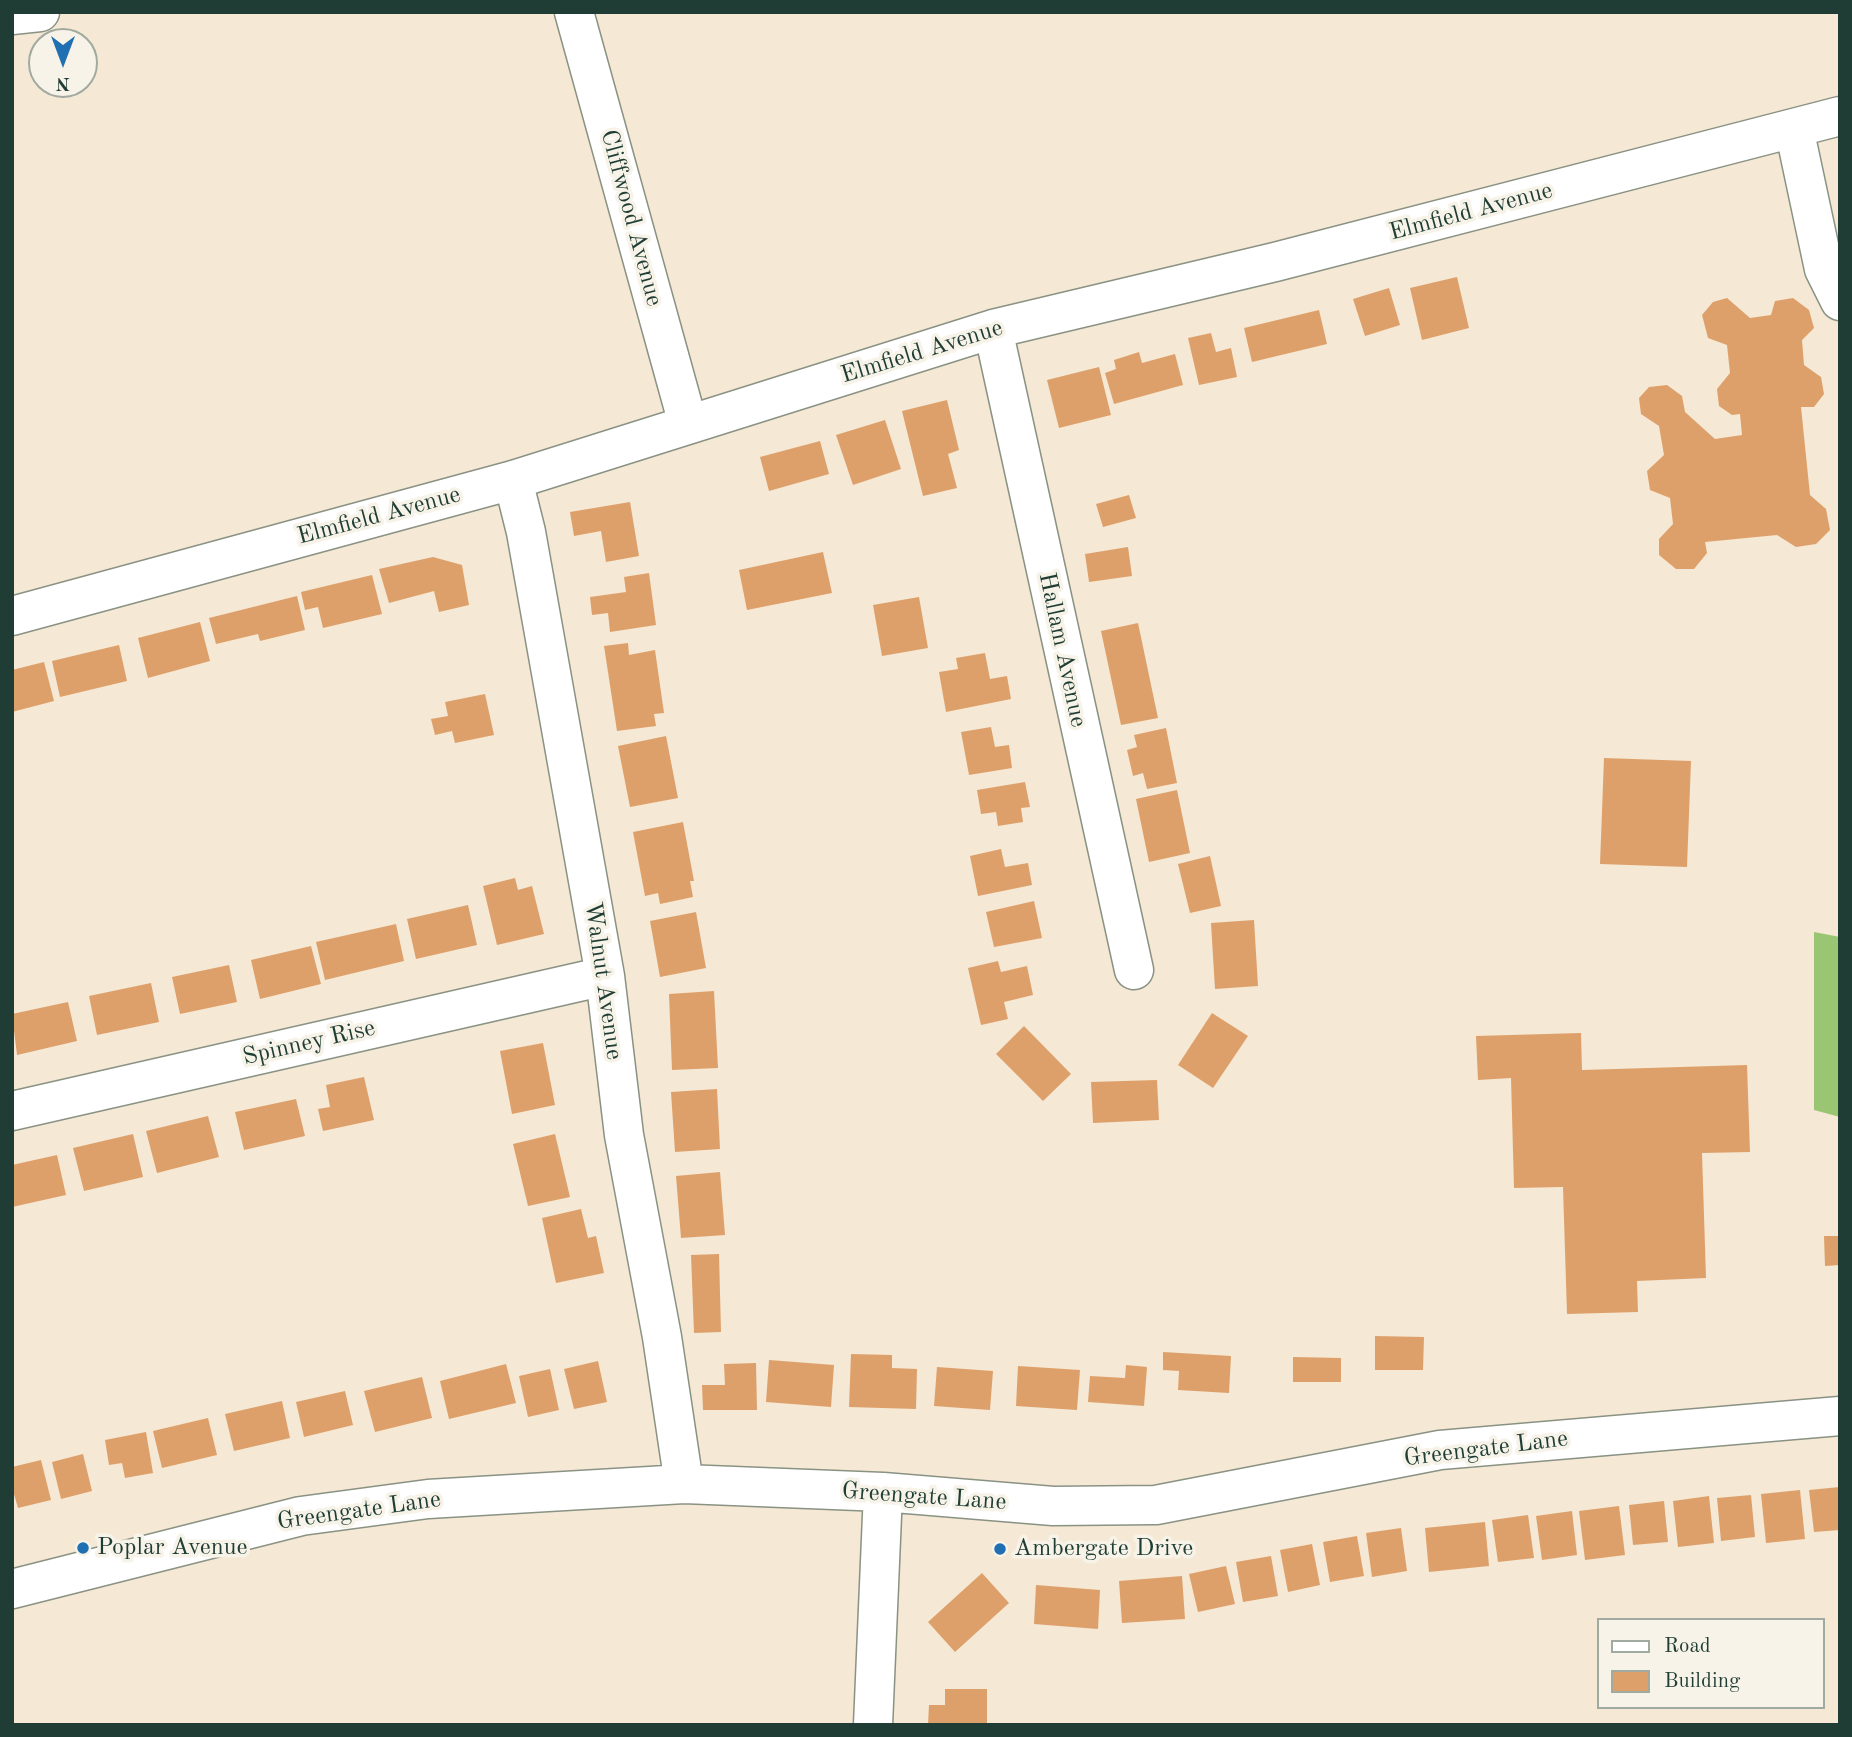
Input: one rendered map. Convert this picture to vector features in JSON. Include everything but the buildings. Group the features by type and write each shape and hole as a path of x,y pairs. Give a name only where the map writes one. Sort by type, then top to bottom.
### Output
{"street":[{"path":"12,15 40,12"},
{"name":"Cliffwood Avenue","path":"574,12 688,424"},
{"name":"Elmfield Avenue","path":"12,616 513,480 993,329 1288,259 1840,116"},
{"path":"1794,128 1824,269 1840,301"},
{"name":"Hallam Avenue","path":"993,329 1134,970"},
{"name":"Walnut Avenue","path":"513,480 531,559 605,976 624,1135 662,1337 684,1484"},
{"name":"Spinney Rise","path":"12,1111 605,976"},
{"name":"Greengate Lane","path":"12,1589 301,1516 428,1499 684,1484 883,1492 1053,1506 1156,1505 1440,1450 1840,1416"},
{"path":"873,1725 883,1492"}],"green space":[{"path":"1814,932 1840,937 1840,1117 1814,1110"}],"place":[{"name":"Poplar Avenue","path":"83,1548"},
{"name":"Ambergate Drive","path":"1000,1549"}]}
